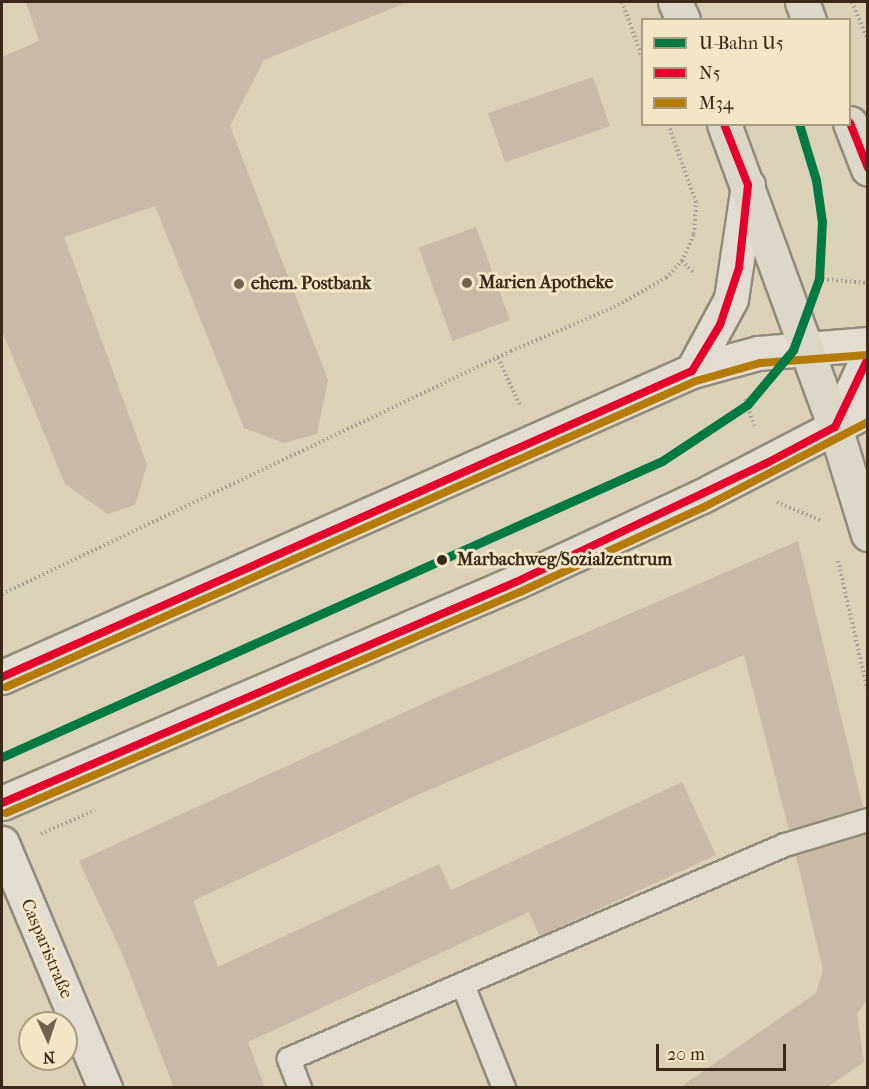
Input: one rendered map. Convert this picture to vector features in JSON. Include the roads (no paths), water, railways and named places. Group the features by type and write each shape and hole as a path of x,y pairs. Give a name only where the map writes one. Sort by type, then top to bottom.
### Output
{"main road":[{"path":"675,2 682,18"},
{"path":"802,2 808,18"},
{"path":"725,126 835,427 867,534"},
{"path":"850,126 867,169"},
{"path":"692,371 731,299 748,185"},
{"path":"2,678 692,371 740,356 867,344"},
{"path":"835,427 867,357"},
{"path":"2,803 516,582 700,497 867,410"},
{"name":"Casparistraße","path":"2,843 105,1088"}],"lane":[{"path":"300,1088 289,1059 785,845 867,820"},
{"path":"463,985 504,1088"}],"metro line":[{"name":"U5","path":"2,757 662,461 747,405 793,350 819,279 822,222 816,180 800,126"}],"place":[{"name":"Marien Apotheke","path":"467,283"},
{"name":"ehem. Postbank","path":"239,284"},
{"name":"Marbachweg/Sozialzentrum","path":"442,560"}]}
